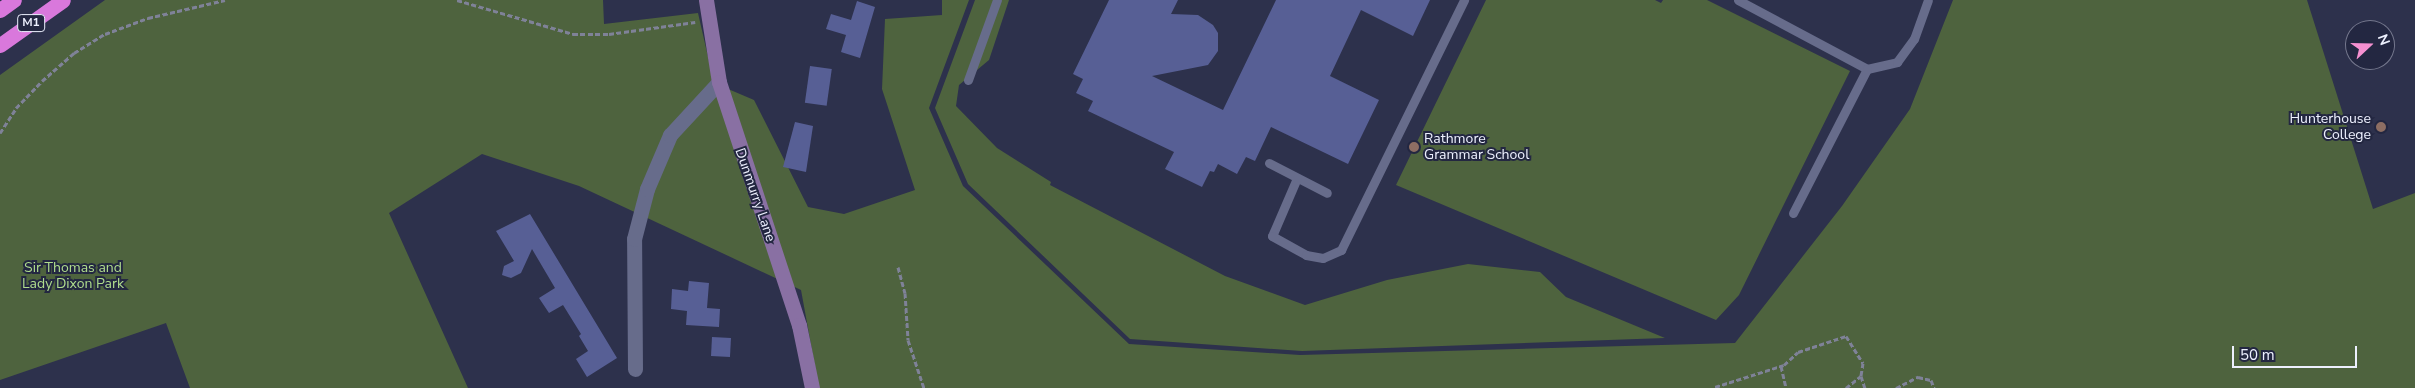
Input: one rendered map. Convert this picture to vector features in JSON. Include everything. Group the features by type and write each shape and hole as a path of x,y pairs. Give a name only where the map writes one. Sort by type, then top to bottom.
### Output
{"highway":[{"name":"M1","path":"0,10 14,0"},
{"name":"M1","path":"0,45 63,0"}],"street":[{"name":"Dunmurry Lane","path":"706,0 719,82 799,325 812,388"},
{"path":"635,369 634,239 647,189 670,135 719,82"}],"lane":[{"path":"968,80 997,0"},
{"path":"1297,178 1268,234 1322,258 1340,250 1464,0"},
{"path":"1738,0 1867,69 1897,62 1914,39 1928,0"},
{"path":"1793,213 1867,69"},
{"path":"1269,163 1327,193"}],"path":[{"path":"0,134 16,108 42,81 74,53 105,34 148,18 225,0"},
{"path":"457,0 573,34 609,34 708,21"},
{"path":"898,267 903,276 908,340 924,388"},
{"path":"1715,387 1781,366 1798,352 1846,336 1863,363 1861,376 1865,388"},
{"path":"1781,366 1786,388"},
{"path":"1846,388 1861,376"},
{"path":"1896,388 1918,376 1931,380 1934,388"}],"green space":[{"name":"Sir Thomas and Lady Dixon Park","path":"105,0 603,0 604,24 698,13 714,83 754,100 808,207 844,214 915,190 882,89 885,19 942,15 942,0 969,0 929,108 963,186 1129,344 1300,355 1735,343 1842,206 1910,109 1953,0 2307,0 2373,209 2415,193 2415,388 819,388 801,290 579,186 482,154 389,213 468,388 190,388 166,323 0,380 0,75"},
{"path":"975,0 1009,0 989,60 959,85 956,106 997,148 1051,182 1050,185 1225,276 1305,305 1387,280 1468,264 1540,272 1566,297 1665,338 1302,351 1130,339 968,184 935,108"},
{"path":"1486,0 1655,0 1661,3 1663,0 1707,0 1850,71 1739,295 1716,320 1396,185"}],"building":[{"path":"1109,0 1178,0 1171,14 1198,15 1213,25 1218,33 1218,51 1208,65 1152,76 1223,110 1276,0 1430,0 1413,36 1361,10 1330,76 1379,100 1348,164 1271,127 1255,161 1246,157 1237,174 1218,164 1214,172 1210,171 1202,187 1165,169 1174,152 1088,111 1093,101 1076,93 1083,79 1073,74"},
{"path":"857,1 875,7 860,58 841,52 846,35 826,29 831,14 851,20"},
{"path":"810,66 832,69 827,106 805,103"},
{"path":"795,122 813,126 806,172 783,167"},
{"path":"530,214 617,358 587,377 576,359 588,351 579,336 581,334 563,305 549,313 539,298 555,288 532,249 521,273 511,278 502,275 504,266 514,261 496,231"},
{"path":"689,281 709,283 707,308 720,309 719,327 686,325 687,311 671,309 672,289 688,291"},
{"path":"712,337 731,338 730,357 711,356"}],"place":[{"name":"Hunterhouse College","path":"2381,127"},
{"name":"Rathmore Grammar School","path":"1414,147"}]}
